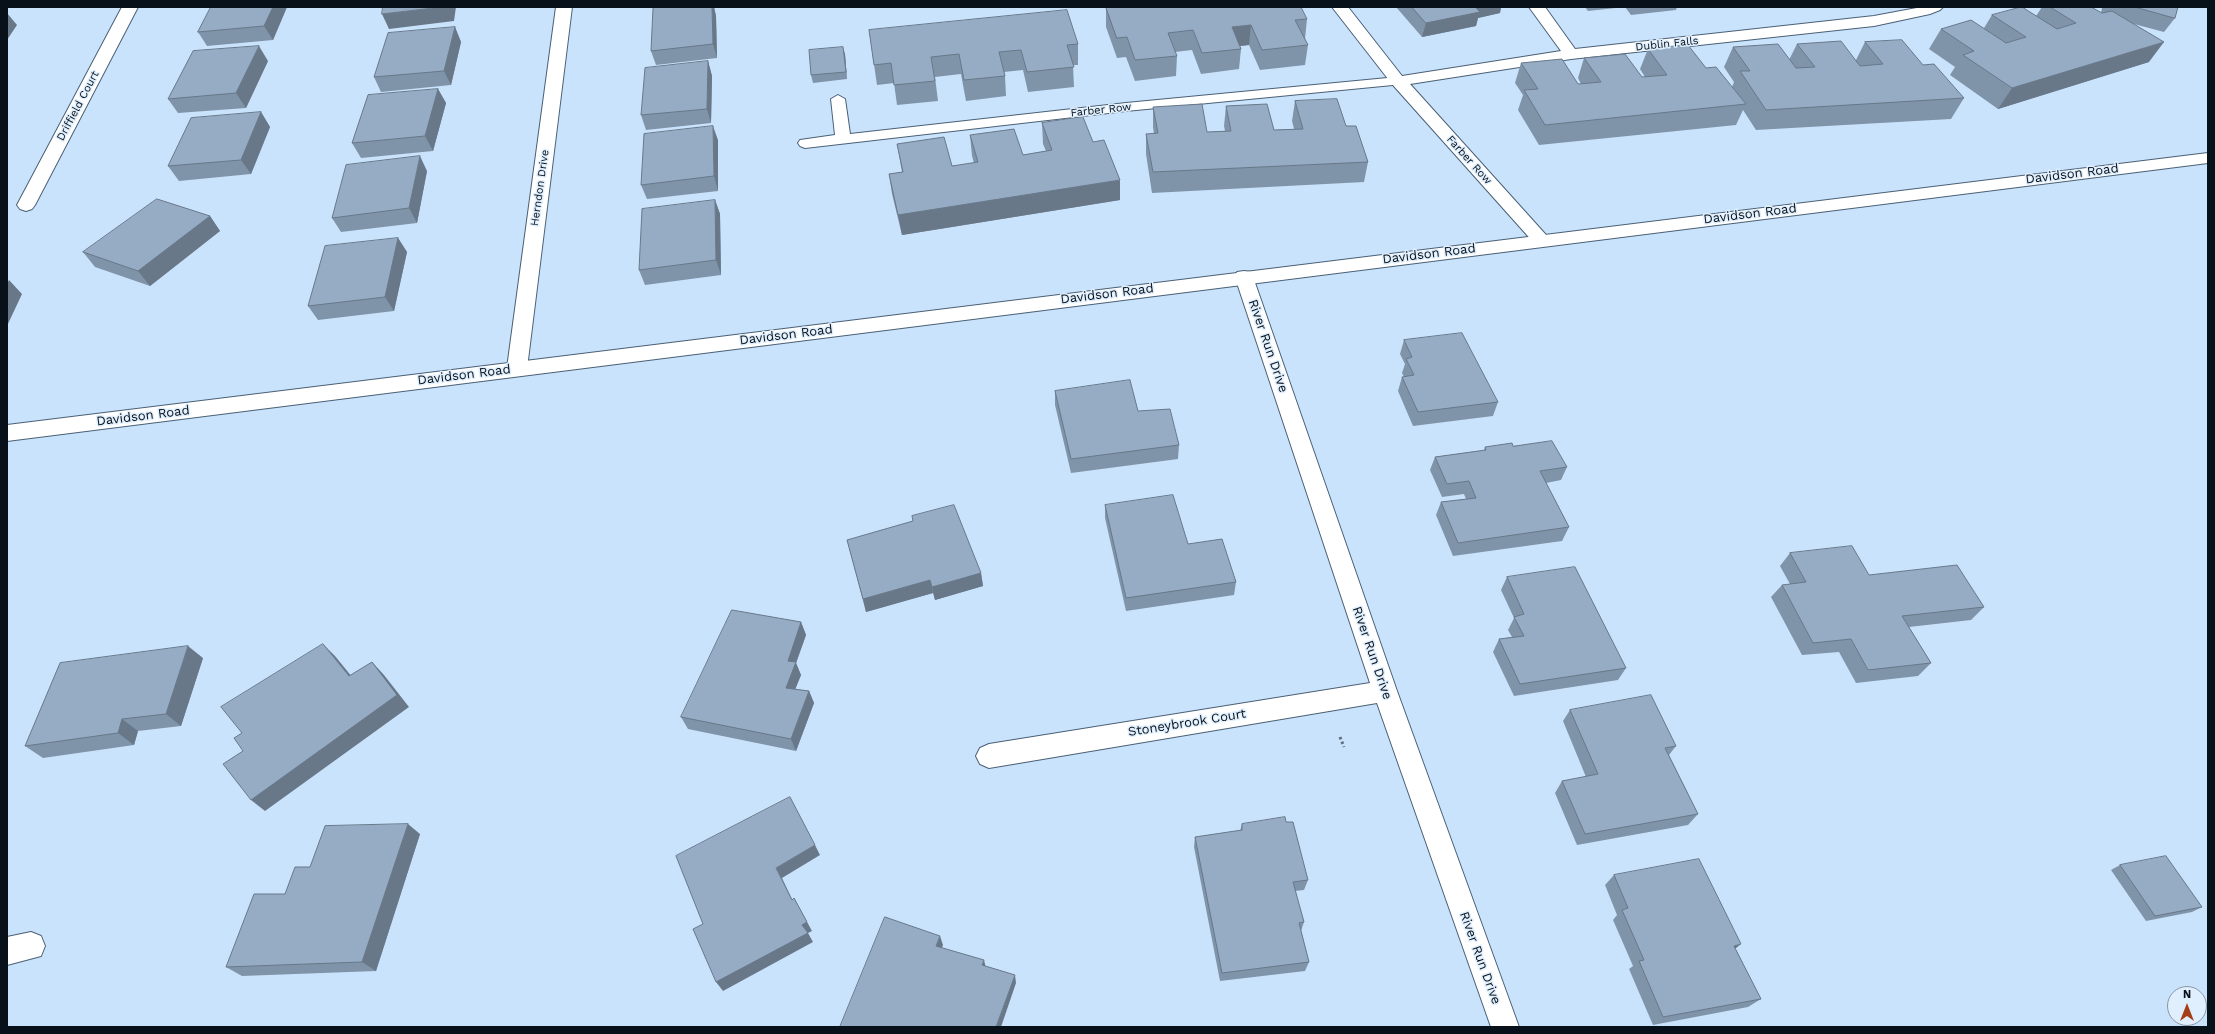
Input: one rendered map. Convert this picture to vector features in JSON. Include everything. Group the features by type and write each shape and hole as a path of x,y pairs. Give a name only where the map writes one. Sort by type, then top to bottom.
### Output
{"street":[{"name":"Driffield Court","path":"26,205 130,7"},
{"name":"Herndon Drive","path":"517,368 564,7"},
{"name":"Farber Row","path":"1340,7 1398,80 1541,240"},
{"path":"1537,7 1571,54"},
{"name":"Dublin Falls","path":"1398,80 1571,54 1874,21 1924,11 1935,7"},
{"name":"Davidson Road","path":"7,433 1244,277 2208,158"},
{"name":"River Run Drive","path":"1244,277 1385,691 1505,1027"},
{"name":"Stoneybrook Court","path":"989,756 1385,691"}],"lane":[{"name":"Farber Row","path":"805,143 1126,107 1398,80"},
{"path":"838,99 843,139"}],"building":[{"path":"211,7 273,7 264,26 198,32"},
{"path":"383,7 442,7 382,14"},
{"path":"712,7 713,44 651,51 653,8"},
{"path":"1106,7 1301,7 1307,19 1295,20 1308,45 1262,50 1251,25 1232,27 1241,49 1202,53 1193,30 1168,33 1177,56 1135,60 1127,37 1117,38"},
{"path":"1412,7 1475,7 1480,12 1426,23"},
{"path":"2022,7 2057,29 2076,23 2050,7 2091,7 2102,13 2112,11 2164,42 2012,88 1963,55 1974,51 1941,29 1971,20 2006,43 2026,37 1992,15"},
{"path":"2135,7 2178,7 2175,18"},
{"path":"1067,10 1078,44 1067,45 1074,67 1027,72 1021,50 999,52 1005,76 964,80 959,54 931,57 935,81 894,85 891,63 874,65 869,30"},
{"path":"455,27 444,71 374,77 388,33"},
{"path":"1902,40 1923,65 1934,64 1964,98 1766,110 1740,71 1750,71 1733,47 1778,44 1796,68 1815,67 1797,44 1841,41 1860,66 1883,64 1865,42"},
{"path":"1688,45 1706,68 1716,67 1746,104 1545,125 1524,90 1538,89 1521,63 1562,59 1578,84 1601,82 1584,58 1625,54 1642,77 1667,75 1648,49"},
{"path":"259,46 236,93 168,99 193,51"},
{"path":"843,47 846,72 811,75 809,50"},
{"path":"708,61 707,109 641,115 645,68"},
{"path":"438,89 425,136 352,143 368,95"},
{"path":"1337,99 1346,126 1356,126 1368,162 1153,172 1146,134 1158,133 1153,107 1202,104 1207,132 1231,131 1226,106 1267,104 1274,130 1303,129 1295,101"},
{"path":"261,112 241,160 168,166 191,118"},
{"path":"1083,117 1093,142 1104,140 1120,180 898,215 889,174 903,172 897,144 944,137 952,166 978,162 970,135 1014,129 1023,155 1052,150 1042,123"},
{"path":"713,126 714,176 641,185 644,134"},
{"path":"420,156 409,208 332,218 346,165"},
{"path":"157,199 210,216 138,271 83,252"},
{"path":"715,200 716,260 639,270 642,209"},
{"path":"398,238 385,297 308,306 325,246"},
{"path":"1462,333 1498,402 1418,412 1402,377 1414,375 1406,359 1412,357 1404,340"},
{"path":"1130,380 1138,411 1170,409 1179,445 1071,459 1055,391"},
{"path":"1552,441 1567,467 1540,471 1569,527 1458,543 1441,502 1476,498 1469,481 1447,484 1435,457 1486,450 1485,447 1512,443 1513,446"},
{"path":"1173,495 1188,544 1222,539 1236,582 1126,598 1105,505"},
{"path":"954,505 981,573 932,587 930,580 863,599 847,540 913,521 912,516"},
{"path":"1852,546 1869,575 1957,565 1984,607 1902,616 1931,663 1868,670 1851,639 1813,643 1782,585 1806,582 1790,553"},
{"path":"1575,567 1626,668 1520,684 1499,639 1524,636 1514,617 1524,614 1507,577"},
{"path":"732,610 801,622 788,661 796,662 786,688 809,691 791,739 681,717"},
{"path":"323,644 349,676 372,662 397,695 251,800 223,764 243,751 234,738 242,733 221,707"},
{"path":"188,646 166,714 122,719 118,733 25,746 60,663"},
{"path":"1651,695 1676,746 1665,748 1698,814 1585,834 1562,781 1598,774 1570,710"},
{"path":"790,797 815,845 776,868 792,900 794,898 807,922 802,925 808,933 716,982 693,929 703,924 676,856"},
{"path":"1285,817 1286,822 1293,822 1308,880 1293,882 1304,922 1299,923 1309,962 1222,973 1195,837 1242,830 1242,824"},
{"path":"408,824 362,962 226,967 254,894 285,894 295,867 310,867 325,826"},
{"path":"2166,856 2202,907 2155,916 2120,865"},
{"path":"1699,859 1741,944 1734,946 1761,999 1663,1017 1639,961 1644,960 1622,910 1628,908 1614,875"},
{"path":"885,917 940,936 936,946 984,960 982,965 1015,975 996,1027 840,1027"}]}
